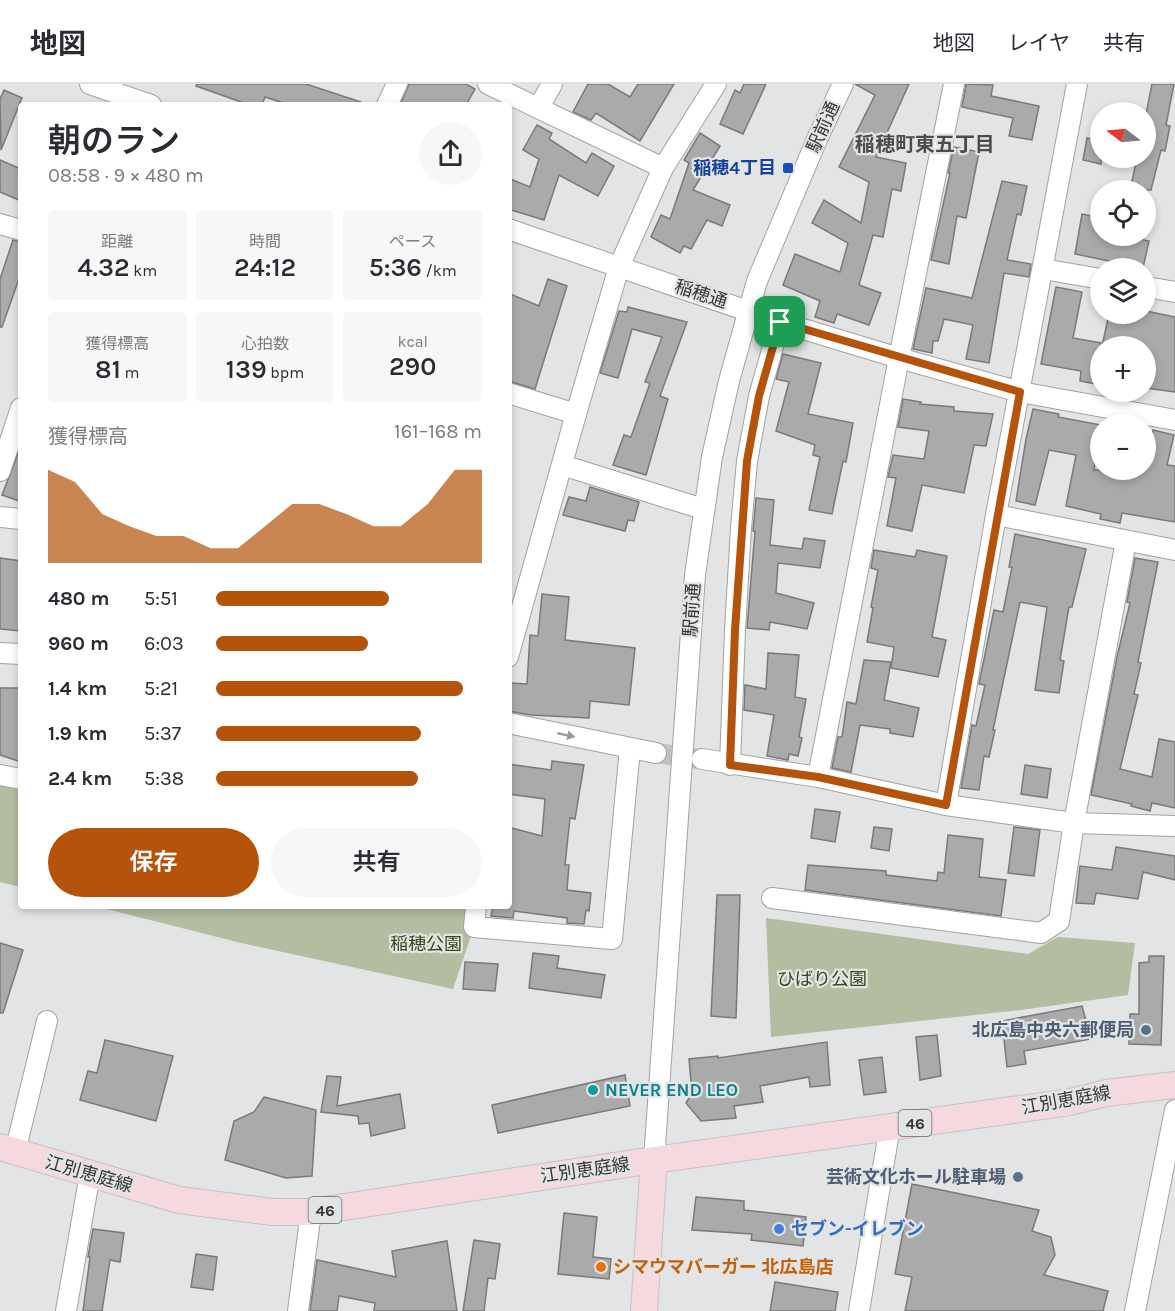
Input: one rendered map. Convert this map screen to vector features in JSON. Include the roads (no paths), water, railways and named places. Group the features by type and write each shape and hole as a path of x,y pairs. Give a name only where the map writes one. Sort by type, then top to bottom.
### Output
{"main road":[{"name":"江別恵庭線","path":"7,1150 178,1200 272,1212 311,1212 654,1160 1070,1102 1106,1093 1175,1085"},
{"path":"644,1311 654,1160"}],"street":[{"path":"90,84 142,102"},
{"path":"388,102 397,84"},
{"path":"488,84 663,168"},
{"path":"539,107 552,84"},
{"path":"512,643 619,267 663,168 716,84"},
{"name":"駅前通","path":"654,1160 694,575 703,509 722,414 748,310 765,261 818,136 843,84"},
{"path":"818,777 954,84"},
{"path":"946,805 996,515 1077,84"},
{"path":"0,224 18,229"},
{"name":"稲穂通","path":"512,230 780,322 899,358 1020,392 1175,420"},
{"path":"1043,269 1090,277"},
{"path":"1156,288 1175,290"},
{"path":"730,765 736,607 747,461 759,396 780,322"},
{"path":"512,394 576,414"},
{"path":"0,471 18,417"},
{"path":"562,465 703,509"},
{"path":"996,515 1175,550"},
{"path":"0,517 18,519"},
{"path":"772,898 1041,933 1059,921 1074,823 1126,541"},
{"path":"0,653 18,654"},
{"path":"512,724 656,753"},
{"path":"476,909 474,927 612,939 630,748"},
{"path":"702,759 818,777 946,805 1074,823 1175,826"},
{"path":"0,775 18,778"},
{"path":"7,1150 47,1021"},
{"path":"1135,1311 1175,1110"},
{"path":"859,1311 890,1126"},
{"path":"66,1311 90,1174"},
{"path":"298,1311 311,1212"}],"tunnel":[{"path":"656,753 699,759"}],"place":[{"name":"稲穂4丁目","path":"788,168"},
{"name":"北広島中央六郵便局","path":"1146,1030"},
{"name":"NEVER END LEO","path":"593,1090"},
{"name":"芸術文化ホール駐車場","path":"1018,1177"},
{"name":"セブン-イレブン","path":"779,1229"},
{"name":"シマウマバーガー 北広島店","path":"601,1267"}],"district":[{"name":"稲穂町東五丁目","path":"925,144"}],"park label":[{"name":"稲穂公園","path":"426,944"},
{"name":"ひばり公園","path":"822,979"}]}
